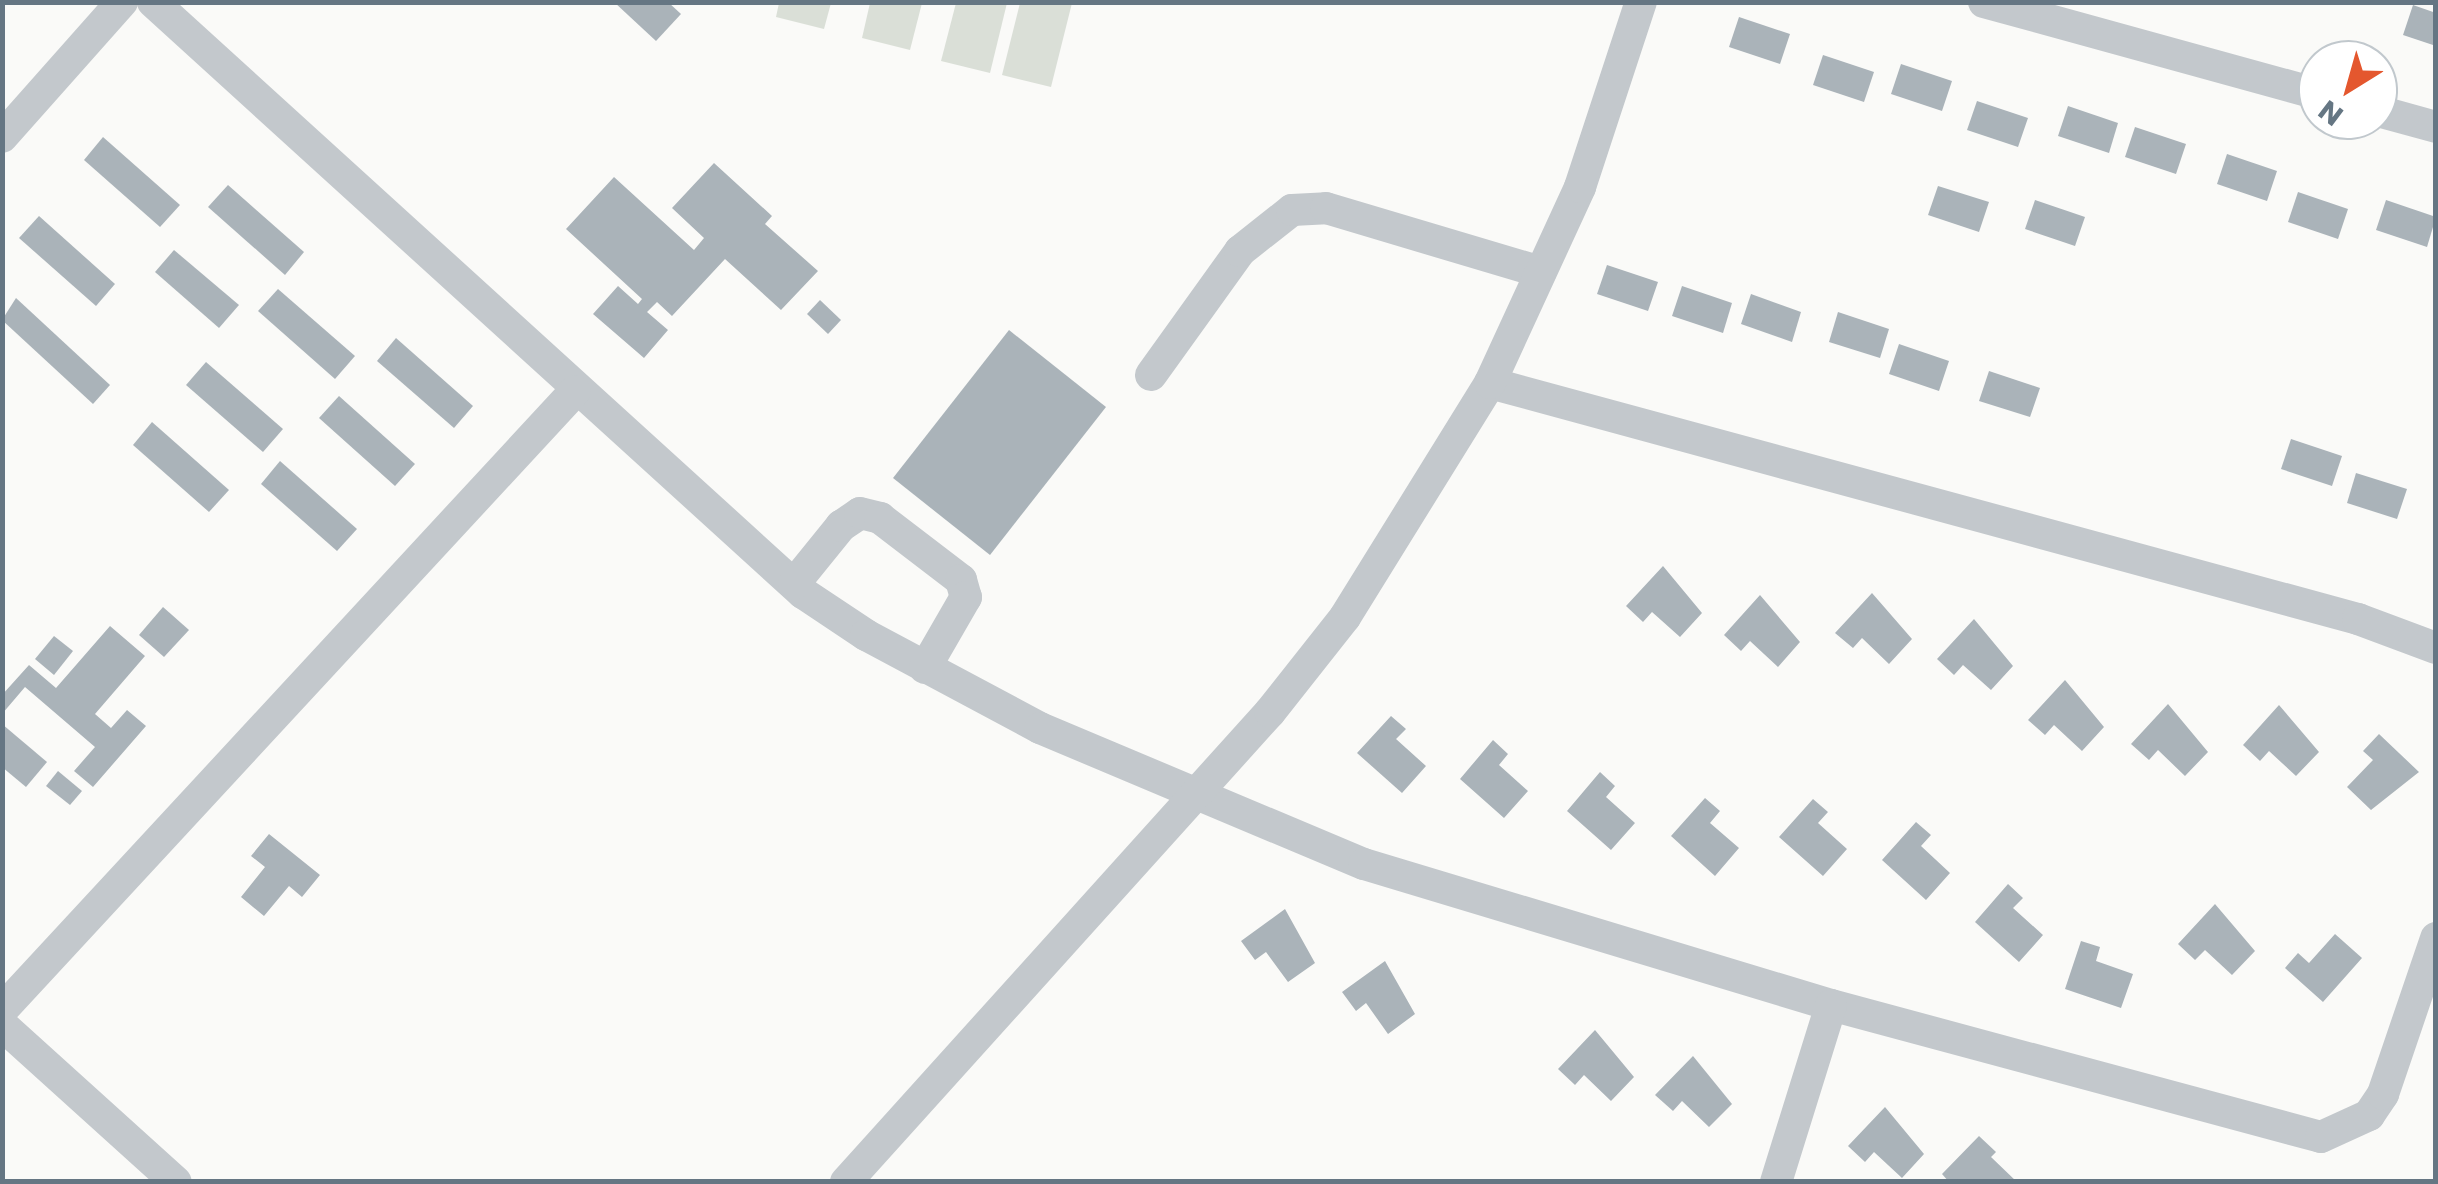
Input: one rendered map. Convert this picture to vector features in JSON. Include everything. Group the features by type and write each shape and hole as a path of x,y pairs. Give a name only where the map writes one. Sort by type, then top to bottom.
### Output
{"street":[{"path":"2,137 122,2"},
{"path":"152,2 576,392 794,584 924,668 1040,728 1364,864 1830,1004 2321,1138 2369,1115 2383,1094 2436,938"},
{"path":"846,1182 1196,794 1345,617 1490,382 1580,187 1641,2"},
{"path":"1984,2 2298,88"},
{"path":"2398,117 2436,127"},
{"path":"1152,375 1240,251 1292,210 1326,208 1542,272"},
{"path":"1490,382 2358,620 2436,648"},
{"path":"2,1010 576,392"},
{"path":"794,584 842,526 860,513 880,518 961,580 966,597 924,668"},
{"path":"1776,1182 1830,1004"},
{"path":"2,1025 176,1182"}],"shaded area":[{"path":"779,3 831,3 824,29 776,17"},
{"path":"870,3 922,3 910,50 862,38"},
{"path":"956,3 1007,3 990,73 941,61"},
{"path":"1020,3 1072,3 1051,87 1002,75"}],"building":[{"path":"614,2 668,2 681,14 656,41"},
{"path":"2413,5 2436,13 2436,46 2403,35"},
{"path":"1739,17 1790,34 1780,64 1729,47"},
{"path":"1823,55 1874,72 1864,102 1813,85"},
{"path":"1901,64 1952,81 1942,111 1891,94"},
{"path":"1977,101 2028,118 2018,147 1967,130"},
{"path":"2068,106 2118,123 2109,153 2058,136"},
{"path":"2135,127 2186,144 2176,174 2125,157"},
{"path":"103,137 180,205 160,227 84,160"},
{"path":"2227,154 2277,171 2267,201 2217,184"},
{"path":"714,163 772,216 765,224 818,271 781,310 725,259 672,316 657,302 647,312 668,330 644,358 593,314 618,286 638,304 642,299 566,229 614,177 694,250 704,238 672,208"},
{"path":"228,185 304,252 285,275 208,207"},
{"path":"1938,186 1989,202 1979,232 1928,215"},
{"path":"2298,192 2348,209 2338,239 2288,222"},
{"path":"2035,200 2085,217 2075,246 2025,229"},
{"path":"2386,200 2436,217 2427,247 2376,230"},
{"path":"39,216 115,284 96,306 19,238"},
{"path":"174,250 239,305 219,328 155,272"},
{"path":"1607,265 1658,282 1648,311 1597,294"},
{"path":"1682,286 1732,303 1723,333 1672,316"},
{"path":"278,289 355,356 335,379 258,311"},
{"path":"1751,294 1801,312 1792,342 1741,324"},
{"path":"16,298 110,385 93,404 2,320"},
{"path":"820,300 841,320 828,334 807,314"},
{"path":"1838,312 1889,329 1880,358 1829,342"},
{"path":"1009,330 1106,407 990,555 893,478"},
{"path":"396,338 473,406 454,428 377,361"},
{"path":"1899,344 1949,361 1939,391 1889,374"},
{"path":"206,362 283,429 263,452 186,385"},
{"path":"1989,371 2040,388 2030,417 1979,401"},
{"path":"339,396 415,464 395,486 319,418"},
{"path":"152,422 229,490 209,512 133,445"},
{"path":"2291,439 2342,456 2332,486 2281,469"},
{"path":"280,461 357,529 337,551 261,484"},
{"path":"2356,473 2407,489 2397,519 2347,503"},
{"path":"1663,566 1702,613 1680,637 1652,612 1643,622 1626,606"},
{"path":"1872,593 1912,639 1889,664 1862,638 1853,648 1835,633"},
{"path":"1760,595 1800,642 1778,667 1750,641 1741,651 1724,635"},
{"path":"163,607 189,630 164,657 139,635"},
{"path":"1974,619 2013,666 1991,690 1963,665 1954,675 1937,659"},
{"path":"110,626 145,656 95,714 111,728 127,710 146,726 93,787 74,771 95,747 25,687 2,714 2,695 29,665 56,688"},
{"path":"54,636 73,651 54,675 35,659"},
{"path":"2065,680 2104,727 2082,751 2054,725 2045,735 2028,720"},
{"path":"2168,704 2208,752 2185,776 2158,750 2149,760 2131,744"},
{"path":"2279,705 2319,752 2296,776 2269,751 2260,761 2243,745"},
{"path":"1391,716 1406,729 1396,739 1426,766 1402,793 1357,753"},
{"path":"2,724 47,762 26,787 2,767"},
{"path":"2379,734 2419,772 2371,810 2347,787 2373,760 2363,751"},
{"path":"1493,740 1508,754 1499,765 1528,791 1504,818 1460,779"},
{"path":"58,771 82,791 70,805 46,786"},
{"path":"1600,772 1615,786 1606,797 1635,823 1611,850 1567,811"},
{"path":"1705,798 1720,811 1710,823 1739,848 1715,876 1671,836"},
{"path":"1813,799 1828,812 1818,823 1847,849 1823,876 1779,837"},
{"path":"1916,822 1931,835 1921,846 1950,873 1926,900 1882,860"},
{"path":"269,834 320,875 302,897 289,886 264,916 241,897 265,867 251,856"},
{"path":"2008,884 2023,898 2013,908 2043,935 2019,962 1975,922"},
{"path":"2215,904 2255,951 2232,975 2205,950 2195,960 2178,944"},
{"path":"1285,909 1315,963 1288,982 1266,952 1255,960 1241,941"},
{"path":"2335,934 2362,958 2323,1002 2285,968 2298,953 2309,963"},
{"path":"2081,941 2100,947 2096,961 2133,974 2121,1008 2065,989"},
{"path":"1385,961 1415,1014 1388,1034 1366,1003 1356,1011 1342,992"},
{"path":"1595,1030 1634,1077 1611,1101 1584,1075 1575,1085 1558,1069"},
{"path":"1693,1056 1732,1104 1709,1127 1682,1101 1673,1111 1655,1095"},
{"path":"1885,1107 1924,1154 1902,1178 1874,1152 1865,1162 1848,1146"},
{"path":"1979,1136 1996,1152 1991,1157 2017,1182 1949,1182 1942,1174"}]}
